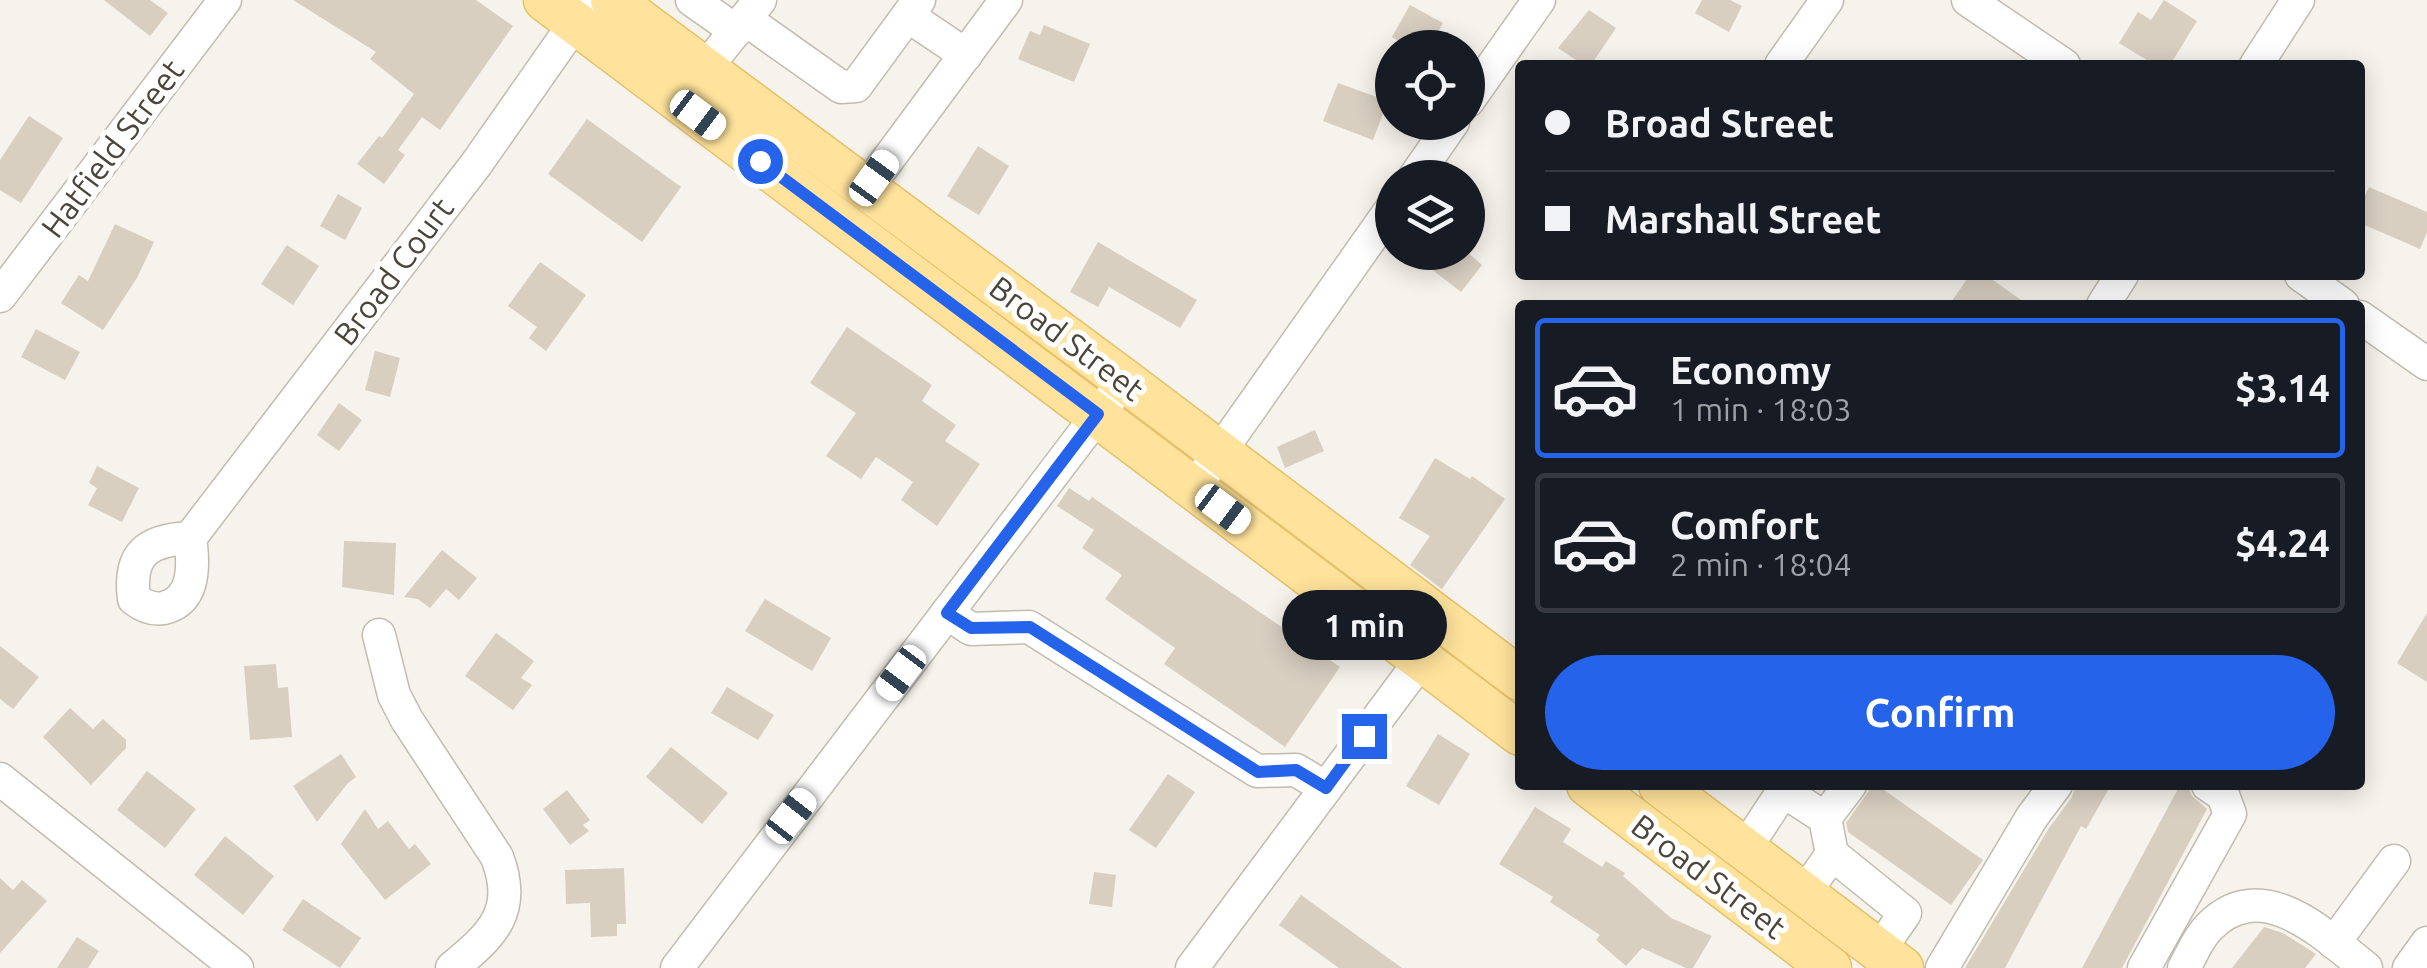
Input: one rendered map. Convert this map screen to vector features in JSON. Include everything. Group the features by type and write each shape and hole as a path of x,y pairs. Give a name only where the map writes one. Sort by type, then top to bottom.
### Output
{"main road":[{"name":"Broad Street","path":"612,0 1515,675"},
{"name":"Broad Street","path":"570,8 1515,730"},
{"name":"Broad Street","path":"1595,790 1830,968"},
{"name":"Broad Street","path":"1667,790 1890,959"}],"street":[{"name":"Hatfield Street","path":"0,296 225,0"},
{"path":"692,0 747,17 841,87 856,86 914,8 966,55"},
{"path":"866,189 1006,0"},
{"path":"1485,78 1539,0"},
{"path":"1784,60 1826,0"},
{"path":"1968,0 2057,60"},
{"path":"2259,60 2298,0"},
{"name":"Broad Court","path":"190,538 477,164 570,8"},
{"path":"705,69 747,17"},
{"path":"1194,487 1375,232"},
{"path":"2307,280 2336,300"},
{"path":"2365,321 2427,364"},
{"path":"680,967 1124,380"},
{"path":"947,613 971,628 1030,627 1258,772 1296,770 1326,788"},
{"path":"380,635 400,708 504,875 502,914 480,945 452,968"},
{"path":"1192,968 1422,659"},
{"path":"0,779 237,968"},
{"path":"1745,849 1784,790"},
{"path":"1788,790 1825,818 1832,854 1905,914 1890,959"},
{"path":"1825,818 1846,790"},
{"path":"1942,968 2052,790"},
{"path":"2144,968 2230,814 2223,795 2216,790"},
{"path":"1804,894 1832,854"},
{"path":"2334,943 2394,860"},
{"path":"2184,968 2208,928 2235,910 2264,905 2295,914 2366,968"},
{"path":"2409,968 2427,943"}],"building":[{"path":"104,0 150,0 168,13 150,36"},
{"path":"293,0 476,0 513,26 440,130 422,117 398,150 405,155 384,184 357,164 414,94 370,59 376,52"},
{"path":"1702,0 1730,0 1742,6 1729,32 1695,13"},
{"path":"2164,0 2197,21 2173,60 2147,60 2119,43 2138,12 2151,20"},
{"path":"1410,5 1443,23 1439,30 1396,30"},
{"path":"1589,10 1616,28 1594,60 1576,60 1558,48"},
{"path":"1044,25 1090,44 1074,82 1018,59 1030,31 1040,35"},
{"path":"1338,83 1375,96 1373,140 1323,121"},
{"path":"29,116 63,138 21,203 0,190 0,160"},
{"path":"587,119 681,187 642,242 548,174"},
{"path":"978,146 1009,166 979,215 947,196"},
{"path":"2369,187 2427,212 2427,232 2420,249 2365,225 2365,196"},
{"path":"338,194 362,208 345,240 320,226"},
{"path":"115,224 154,242 137,278 103,330 61,303 79,275 88,281"},
{"path":"1098,242 1197,300 1180,328 1109,287 1098,307 1070,292"},
{"path":"287,245 319,266 293,305 261,284"},
{"path":"540,262 586,295 546,351 529,338 537,327 508,306"},
{"path":"1433,270 1478,270 1461,292"},
{"path":"1966,280 1993,280 2021,300 1952,300"},
{"path":"847,327 932,385 922,401 956,425 945,441 980,464 937,526 901,500 913,482 876,457 861,479 826,456 856,413 810,383"},
{"path":"36,329 80,352 65,380 21,357"},
{"path":"375,351 400,358 390,397 365,390"},
{"path":"339,403 362,420 339,451 317,435"},
{"path":"1315,430 1324,451 1285,468 1277,447"},
{"path":"1435,458 1470,479 1472,476 1505,499 1442,589 1410,565 1430,536 1399,518"},
{"path":"97,466 139,488 122,522 88,505 97,488 89,483"},
{"path":"1069,488 1089,501 1092,497 1340,667 1285,747 1164,664 1175,648 1105,599 1122,575 1082,548 1094,530 1057,506"},
{"path":"344,541 396,543 394,595 342,587"},
{"path":"442,550 477,578 459,600 446,589 430,608 418,599 404,597"},
{"path":"765,599 831,638 812,671 745,631"},
{"path":"2427,613 2427,682 2397,663"},
{"path":"496,633 534,661 521,678 532,685 513,710 465,676"},
{"path":"0,646 39,677 13,709 0,699"},
{"path":"276,664 278,688 288,687 292,737 250,740 244,666"},
{"path":"727,687 774,715 758,740 711,713"},
{"path":"70,708 93,729 103,719 126,740 126,748 91,785 43,737"},
{"path":"1438,734 1470,754 1439,805 1406,786"},
{"path":"671,747 728,793 702,824 646,777"},
{"path":"341,754 356,777 317,822 293,786"},
{"path":"147,771 196,809 165,848 117,810"},
{"path":"1168,774 1195,792 1156,848 1129,830"},
{"path":"567,790 590,820 583,825 589,831 570,845 543,809"},
{"path":"1869,790 1884,790 1983,860 1951,905 1848,832 1846,823"},
{"path":"2074,790 2108,790 2086,829 2081,826 2005,968 1965,968 2049,828"},
{"path":"2177,790 2190,790 2207,809 2122,968 2082,968"},
{"path":"1535,807 1571,829 1563,842 1602,867 1606,861 1625,873 1623,876 1671,918 1712,936 1693,968 1642,948 1626,966 1596,940 1600,935 1550,902 1553,897 1499,864"},
{"path":"365,809 378,829 388,821 409,849 415,844 431,864 385,900 341,844"},
{"path":"225,836 274,876 243,915 194,875"},
{"path":"624,868 626,924 617,924 617,936 591,937 590,903 566,904 565,870"},
{"path":"1094,872 1116,875 1112,907 1089,904"},
{"path":"0,878 13,890 22,880 47,901 0,953"},
{"path":"1301,895 1402,968 1339,968 1279,925"},
{"path":"303,899 361,938 340,968 282,930"},
{"path":"2264,927 2283,933 2316,954 2305,968 2232,968"},
{"path":"77,937 99,951 88,968 57,968"}],"route":[{"path":"760,161 1098,414 947,613 971,628 1030,627 1258,772 1296,770 1326,788 1364,736"}]}
